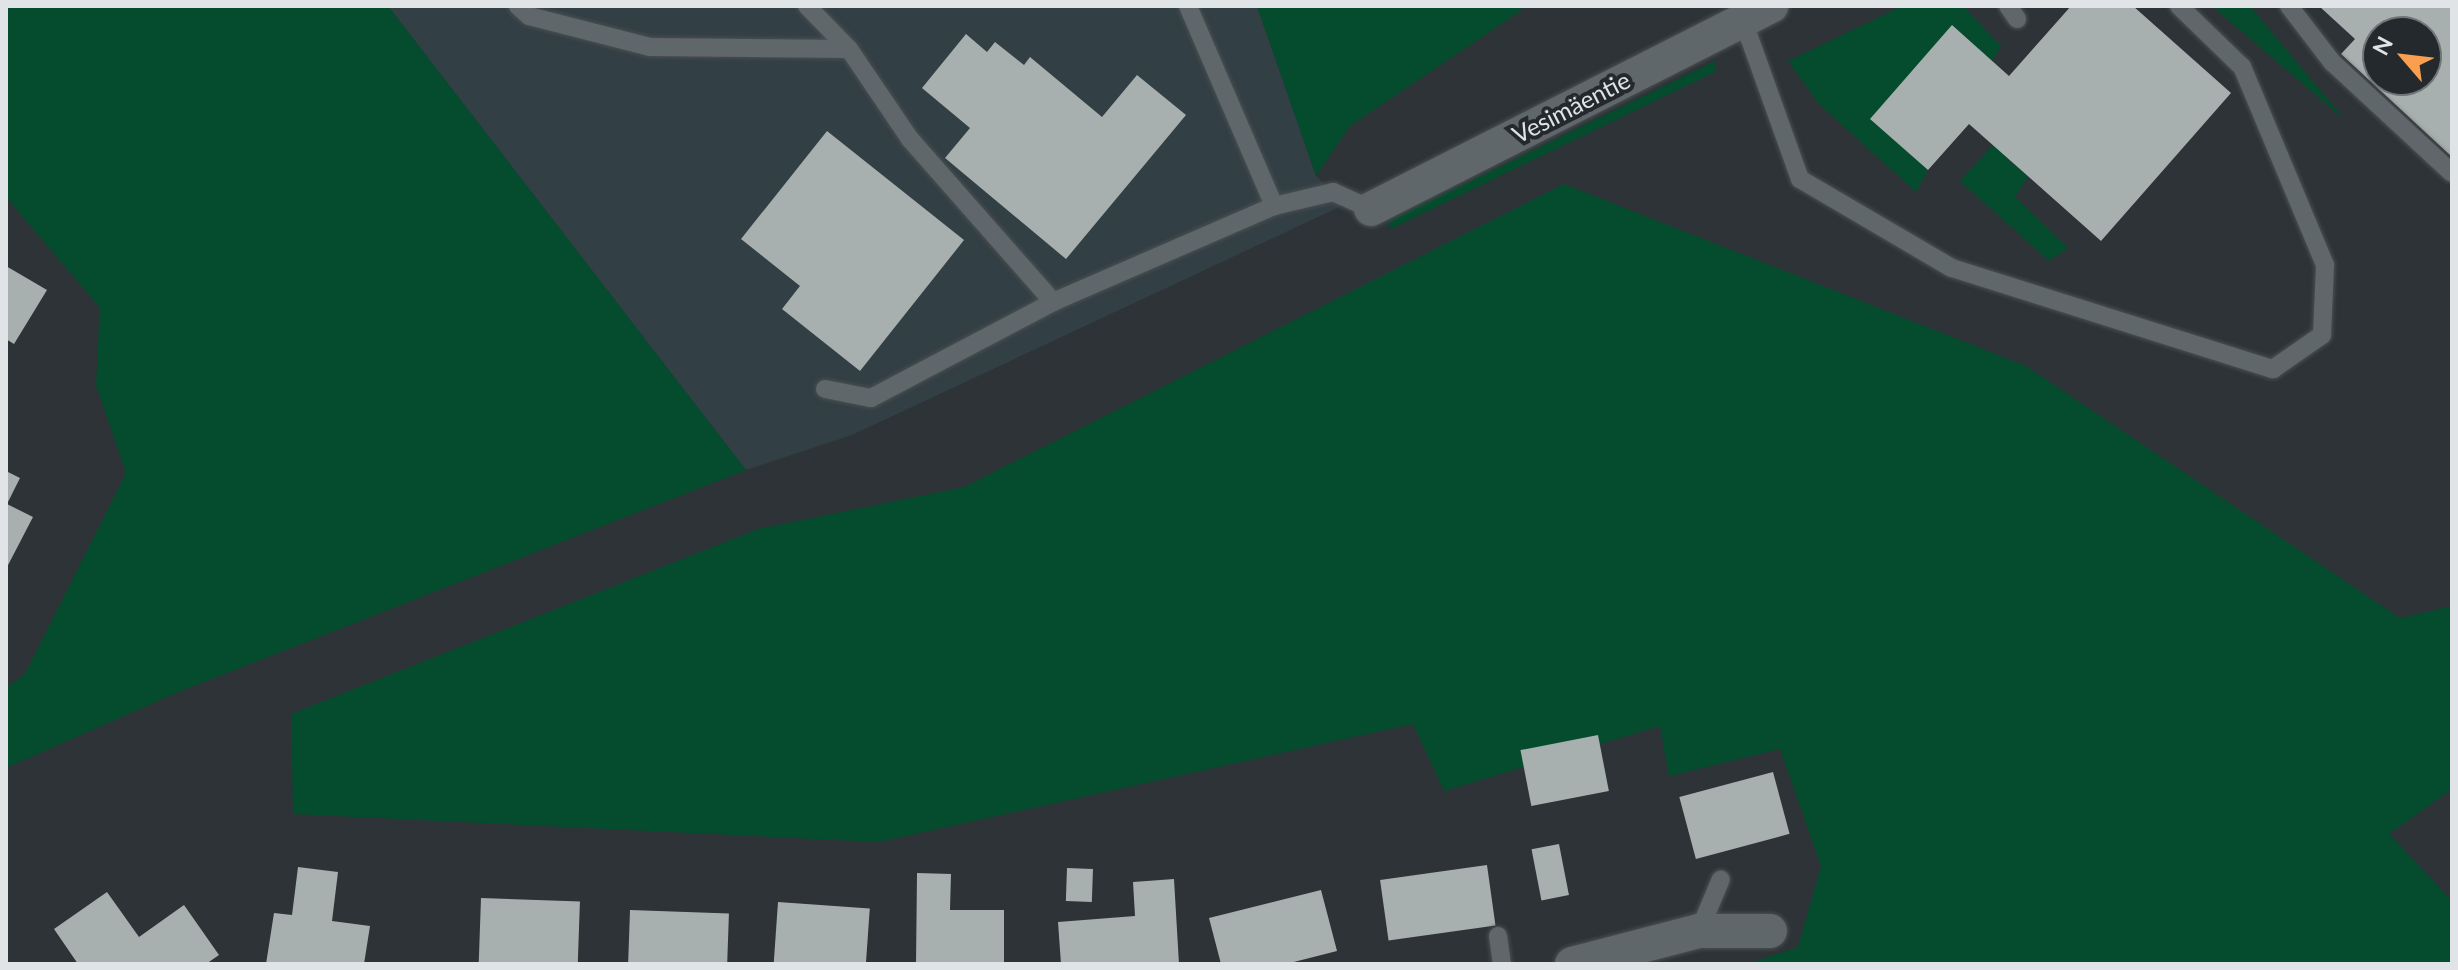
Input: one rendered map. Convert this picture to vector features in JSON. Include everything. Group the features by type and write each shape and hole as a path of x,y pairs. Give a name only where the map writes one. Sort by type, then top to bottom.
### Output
{"street":[{"name":"Vesimäentie","path":"1371,209 1757,13"},
{"path":"1572,964 1699,931 1770,931"}],"lane":[{"path":"518,6 529,16 650,47 849,49"},
{"path":"807,6 849,49 910,139 1053,302"},
{"path":"1188,6 1274,206"},
{"path":"1757,13 1800,179 1952,268 2273,369 2322,335 2325,265 2242,67 2179,6"},
{"path":"2289,6 2332,62 2452,173"},
{"path":"825,389 871,398 1053,302 1274,206 1333,192 1371,209"},
{"path":"1699,931 1721,879"},
{"path":"1498,936 1502,964"}],"shaded area":[{"path":"388,6 1257,6 1316,176 1346,204 852,435 746,470"}],"green space":[{"path":"6,6 388,6 746,470 176,693 6,768 6,688 25,674 126,473 96,385 100,308 6,197"},
{"path":"1257,6 1521,6 1522,10 1350,126 1316,176"},
{"path":"1902,6 1963,6 2001,46 1992,61 1953,26 1871,119 1928,170 1916,192 1819,104 1788,61"},
{"path":"2212,6 2250,6 2346,121"},
{"path":"1715,61 1715,72 1391,229 1388,221"},
{"path":"1993,145 2028,177 2015,197 2068,248 2049,261 1960,181"},
{"path":"1564,184 2026,366 2400,618 2452,606 2452,789 2389,834 2452,901 2452,964 1747,964 1798,947 1821,866 1780,749 1669,776 1660,726 1444,791 1413,724 879,842 293,814 291,714 758,529 964,487"}],"building":[{"path":"2071,6 2133,6 2231,93 2101,241 1969,124 1928,170 1870,119 1952,25 2009,76"},
{"path":"2319,6 2452,6 2452,157 2386,96 2442,96 2442,16 2362,16 2362,73 2341,54 2355,39"},
{"path":"966,34 987,52 995,42 1024,65 1030,57 1102,117 1137,75 1186,115 1066,259 945,158 970,128 922,88"},
{"path":"827,131 964,240 860,371 782,309 800,286 741,239"},
{"path":"6,266 47,290 14,344 6,339"},
{"path":"6,471 20,478 7,504 33,517 6,569"},
{"path":"1598,735 1609,791 1531,806 1520,750"},
{"path":"1773,772 1790,834 1696,859 1679,797"},
{"path":"1559,844 1569,895 1541,900 1532,849"},
{"path":"1487,865 1495,925 1389,940 1380,880"},
{"path":"298,867 338,872 332,921 370,926 364,964 266,964 274,913 292,915"},
{"path":"1067,868 1093,869 1092,902 1066,901"},
{"path":"917,873 951,874 950,910 1004,910 1004,964 916,964"},
{"path":"1174,879 1179,964 1061,964 1058,922 1135,916 1133,882"},
{"path":"1321,890 1337,951 1286,964 1221,964 1209,918"},
{"path":"107,892 139,937 184,905 219,955 206,964 78,964 54,929"},
{"path":"481,898 580,901 578,964 479,963"},
{"path":"778,902 870,908 866,964 774,964"},
{"path":"630,910 729,913 727,964 628,964"}]}
